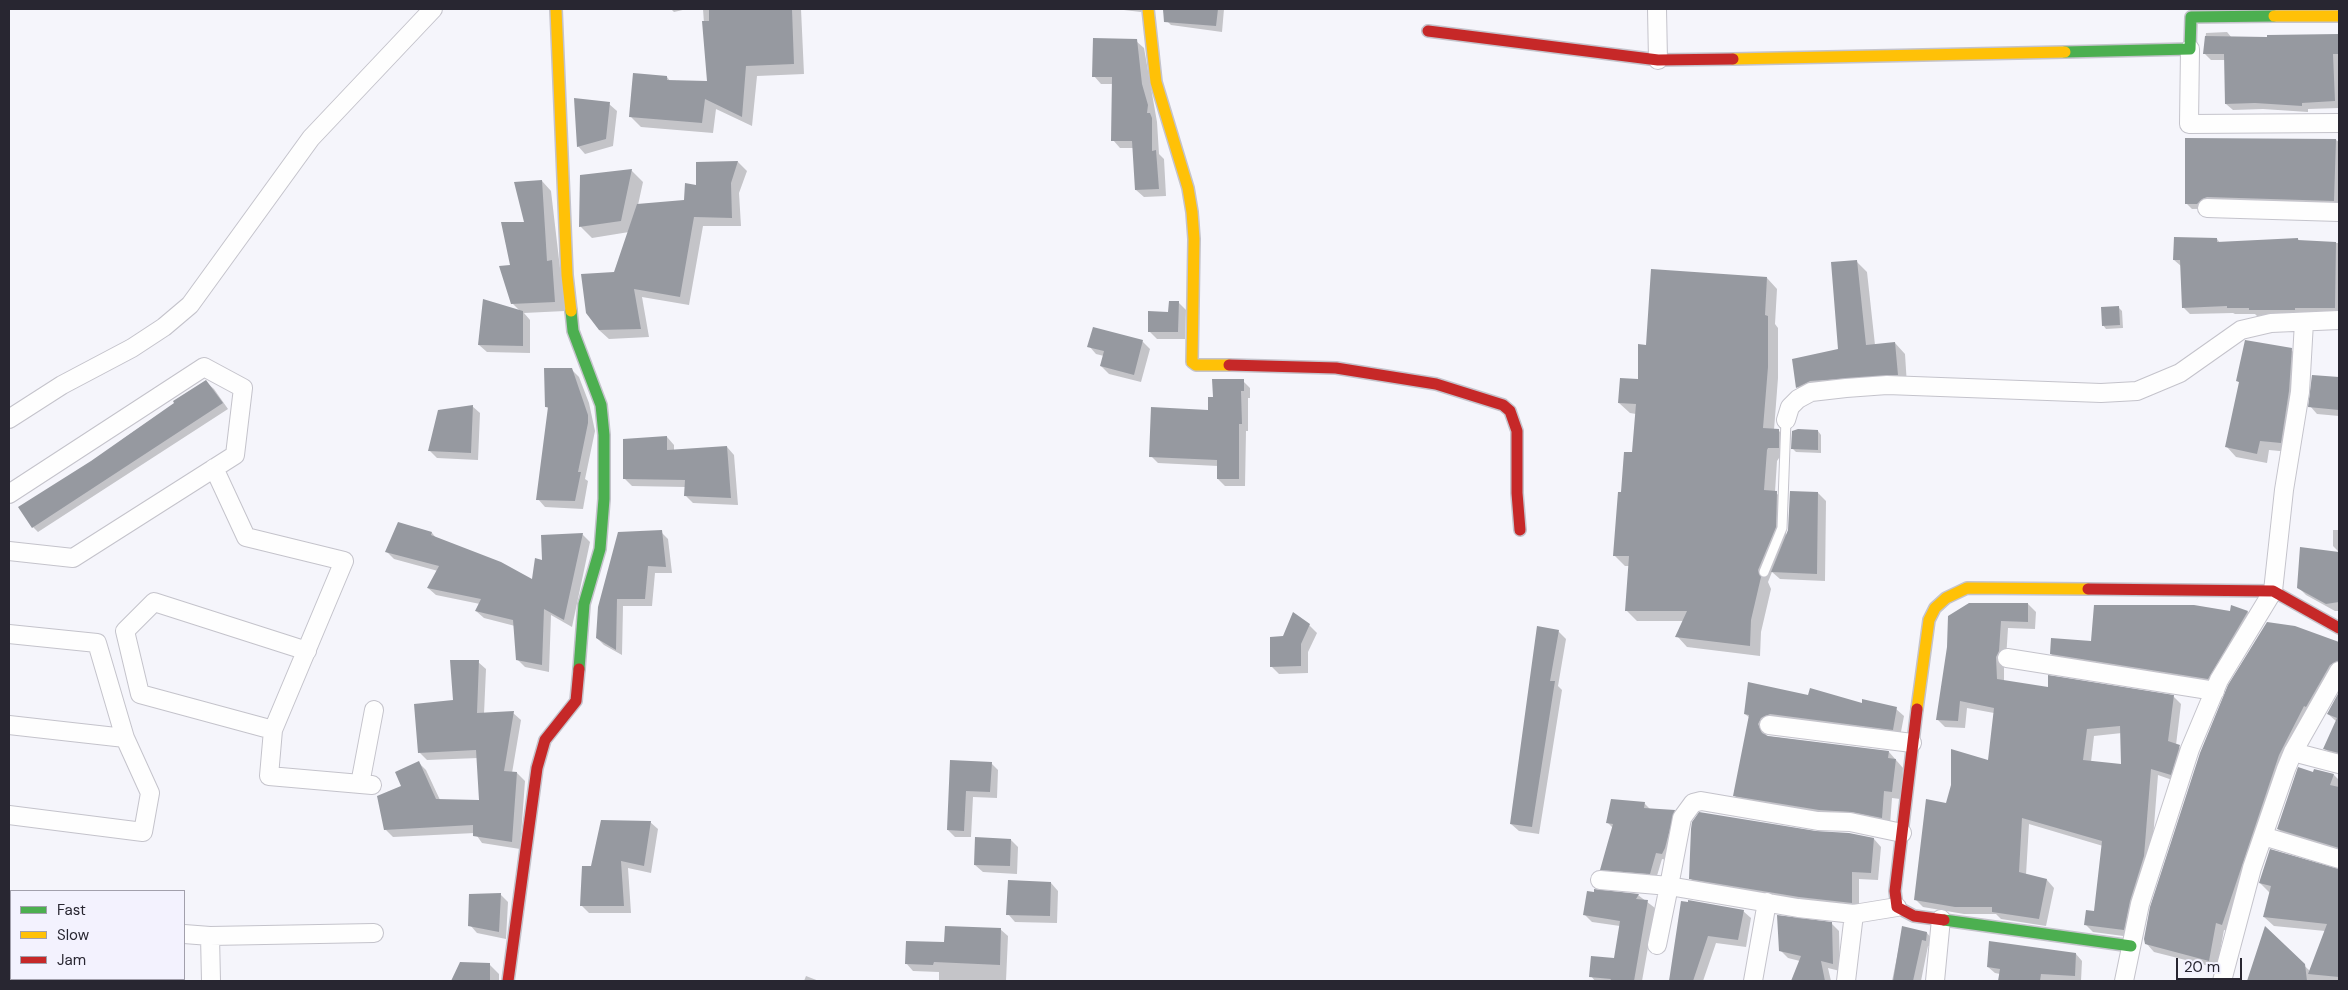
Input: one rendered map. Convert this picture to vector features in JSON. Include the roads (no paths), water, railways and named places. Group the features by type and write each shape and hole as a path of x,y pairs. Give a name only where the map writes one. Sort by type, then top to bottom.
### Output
{"street":[{"path":"9,419 62,385 132,348 164,327 190,305 311,138 433,9"},
{"path":"508,981 537,768 545,740 576,701 579,690 584,604 600,549 604,499 602,405 573,332 567,274 556,9"},
{"path":"1148,9 1156,82 1188,188 1192,212 1194,239 1192,362 1196,364 1280,364 1336,368 1436,384 1503,405 1510,411 1517,431 1517,493 1520,530"},
{"path":"1657,9 1658,60"},
{"path":"2339,16 2191,17 2189,124 2339,123"},
{"path":"1428,32 1658,60 2190,50"},
{"path":"2207,208 2339,212"},
{"path":"1786,420 1790,408 1798,399 1811,392 1846,388 1887,385 2100,393 2137,391 2180,373 2241,330 2272,323 2339,320"},
{"path":"2124,981 2140,904 2190,749 2215,690 2273,591 2284,490 2300,392 2304,322"},
{"path":"9,494 204,367 243,388 235,455 73,558 9,551"},
{"path":"214,468 246,537 344,561 273,730 269,776 366,785 374,710"},
{"path":"1897,907 1895,891 1912,743 1929,620 1936,608 1946,598 1967,588 2273,591 2339,628"},
{"path":"273,730 140,694 125,631 154,602 307,650"},
{"path":"9,634 97,643 125,738 150,793 143,832 9,815"},
{"path":"2007,658 2215,690"},
{"path":"2222,981 2252,868 2293,752 2339,671"},
{"path":"9,725 125,738"},
{"path":"1769,726 1912,743"},
{"path":"2293,752 2339,764"},
{"path":"1658,945 1682,818 1693,803 1702,801 1818,821 1850,822 1902,833"},
{"path":"2263,836 2339,858"},
{"path":"1600,880 1669,886 1854,914 1897,907 1914,916 2131,946"},
{"path":"1753,981 1767,902"},
{"path":"1846,981 1854,914"},
{"path":"1935,981 1941,919"},
{"path":"185,934 210,936 374,933"},
{"path":"210,936 211,981"}],"lane":[{"path":"1764,572 1782,528 1786,420"}]}
